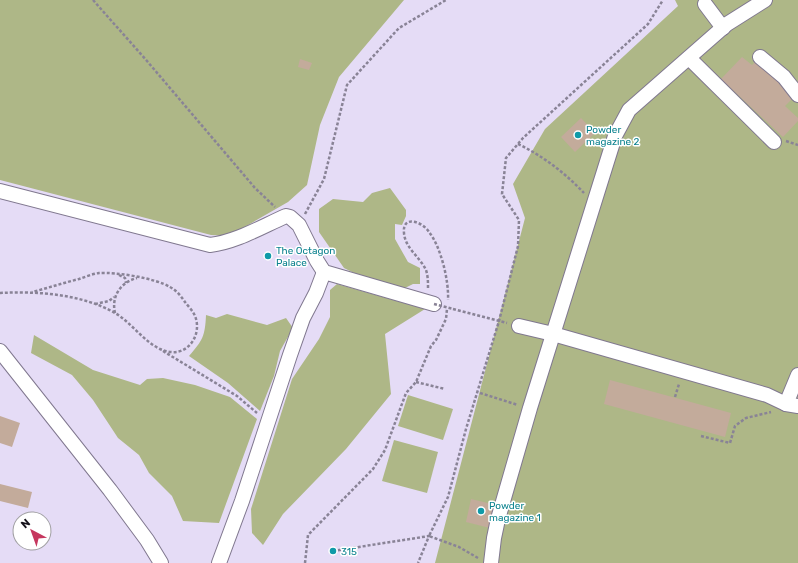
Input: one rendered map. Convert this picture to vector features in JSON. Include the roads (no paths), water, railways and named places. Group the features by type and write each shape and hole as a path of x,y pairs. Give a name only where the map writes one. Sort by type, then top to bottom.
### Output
{"street":[{"path":"486,561 494,538 498,519 530,408 615,136 629,110 723,28 765,0"},
{"path":"705,4 723,28"},
{"path":"760,57 781,75 798,96"},
{"path":"689,58 774,142"},
{"path":"781,75 798,76"},
{"path":"798,80 798,96"},
{"path":"0,191 210,245 232,241 286,216 290,217 299,225 324,272 432,304"},
{"path":"219,563 242,501 303,318 316,293 324,272"},
{"path":"519,326 553,334 767,395 792,405 798,375"},
{"path":"0,352 110,490 147,540 161,563"}],"place":[{"name":"Powder magazine 2","path":"578,135"},
{"name":"The Octagon Palace","path":"268,256"},
{"name":"Powder magazine 1","path":"481,511"},
{"name":"315","path":"333,551"}]}
